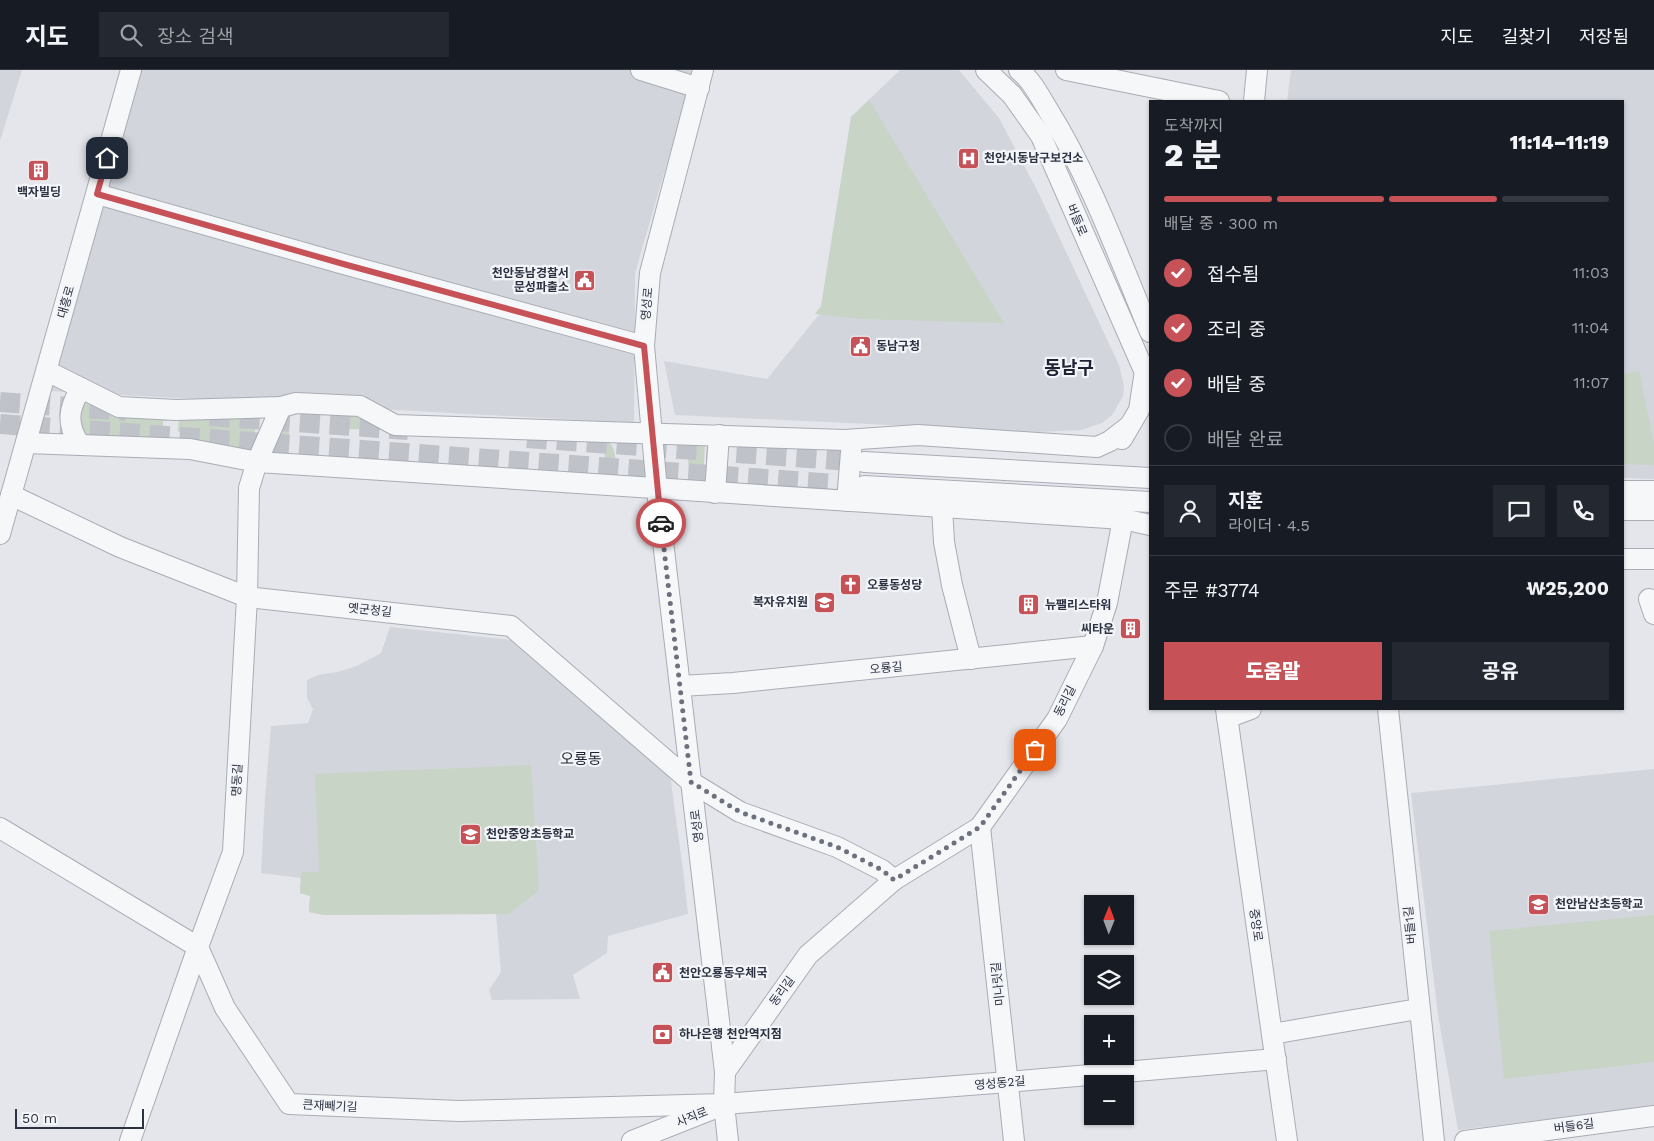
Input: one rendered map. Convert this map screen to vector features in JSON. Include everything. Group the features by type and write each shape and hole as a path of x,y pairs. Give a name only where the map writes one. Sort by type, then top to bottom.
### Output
{"street":[{"name":"대흥로","path":"0,534 131,70"},
{"path":"641,70 701,79"},
{"name":"버들로","path":"986,70 1012,95 1041,136 1147,377"},
{"name":"버들로","path":"1019,70 1029,78 1062,132 1098,208 1149,330"},
{"path":"1066,70 1214,100"},
{"path":"1254,100 1257,70"},
{"name":"영성로","path":"701,79 650,273 644,346 657,490 725,1072 724,1104 728,1141"},
{"path":"97,194 644,346"},
{"path":"47,371 119,407 176,410 280,407 296,402 360,406 395,425 848,440 918,435 1097,447 1110,441 1128,427"},
{"path":"1033,470 1100,457 1120,444 1139,410 1147,377"},
{"path":"80,445 73,435 70,413 73,402 81,388"},
{"name":"명동길","path":"130,1141 198,947 234,852 247,597 250,488 257,462 280,407"},
{"path":"715,493 719,435"},
{"path":"844,501 848,440"},
{"path":"26,443 190,449 257,462 657,490 1123,519 1149,525"},
{"path":"864,462 1149,478"},
{"path":"864,486 1149,502"},
{"path":"1624,491 1654,491"},
{"name":"옛군청길","path":"11,495 120,546 247,597 512,626 691,782"},
{"path":"942,507 944,542 952,585 972,659"},
{"path":"1624,510 1654,510"},
{"name":"동리길","path":"725,1072 808,955 894,880 980,827 1057,719 1092,646 1107,604 1123,519"},
{"path":"1624,559 1654,559"},
{"name":"오룡길","path":"680,686 733,683 1092,646"},
{"path":"1226,714 1246,710"},
{"name":"버들1길","path":"1388,710 1418,1009 1434,1141"},
{"name":"중앙로","path":"1226,714 1287,1141"},
{"path":"691,782 740,812 837,847 882,870 894,880"},
{"name":"미나릿길","path":"980,827 1014,1141"},
{"path":"0,828 198,947"},
{"name":"큰재빼기길","path":"198,947 225,1008 289,1104 459,1111 724,1104"},
{"path":"1272,1034 1418,1009"},
{"name":"영성동2길","path":"724,1104 1276,1059"},
{"name":"사직로","path":"632,1141 724,1104"},
{"name":"버들6길","path":"1465,1141 1654,1116"}],"shaded area":[{"path":"0,70 22,70 0,141"},
{"path":"140,70 694,70 635,273 634,423 49,391"},
{"path":"900,70 959,70 999,118 1038,192 1119,365 1124,386 1123,396 1112,415 1102,423 1081,430 1038,432 675,415 664,361 767,379 825,307 851,117"},
{"path":"1291,70 1654,70 1654,479 1624,478 1624,100 1287,100"},
{"name":"천안중앙초등학교","path":"390,627 512,640 670,774 688,914 608,936 607,953 573,975 580,999 492,1000 489,990 501,972 496,914 324,915 309,912 310,896 300,893 301,878 261,873 271,726 308,723 313,709 307,698 307,680 318,675 357,666 381,653"},
{"name":"천안남산초등학교","path":"1654,769 1654,1106 1458,1130 1438,1015 1411,793"}],"green space":[{"path":"869,100 1004,323 863,319 815,314 821,306 851,117"},
{"path":"1639,371 1654,443 1654,465 1624,464 1624,374"},
{"path":"82,395 167,415 167,421 163,421 163,444 87,442 75,415"},
{"path":"290,411 288,456 280,455 276,449 276,432"},
{"path":"348,413 384,430 347,429"},
{"path":"260,414 249,450 187,445 187,432 178,432 179,416"},
{"path":"605,437 615,454 615,463 614,473 604,480"},
{"path":"705,440 703,485 695,478 688,463 689,452 692,447"},
{"path":"531,765 539,890 509,914 324,915 309,912 310,896 300,893 301,872 319,872 315,774"},
{"path":"1654,915 1654,1062 1504,1079 1489,931"}],"tunnel":[{"path":"0,402 126,411"},
{"path":"210,416 408,430"},
{"path":"0,424 864,486"},
{"path":"527,438 864,462"}],"way so far":[{"path":"661,523 691,782 740,812 837,847 882,870 894,880 980,827 1035,750"}],"place":[{"name":"천안시동남구보건소","path":"968,158"},
{"name":"백자빌딩","path":"39,171"},
{"name":"천안동남경찰서 문성파출소","path":"585,280"},
{"name":"동남구청","path":"860,346"},
{"name":"오룡동성당","path":"851,585"},
{"name":"복자유치원","path":"824,602"},
{"name":"뉴팰리스타워","path":"1029,605"},
{"name":"씨타운","path":"1130,629"},
{"name":"천안중앙초등학교","path":"470,834"},
{"name":"천안남산초등학교","path":"1539,904"},
{"name":"천안오룡동우체국","path":"663,973"},
{"name":"하나은행 천안역지점","path":"663,1034"}],"district":[{"name":"동남구","path":"1069,368"},
{"name":"오룡동","path":"581,759"}],"route":[{"path":"107,158 97,194 644,346 661,523"}]}
